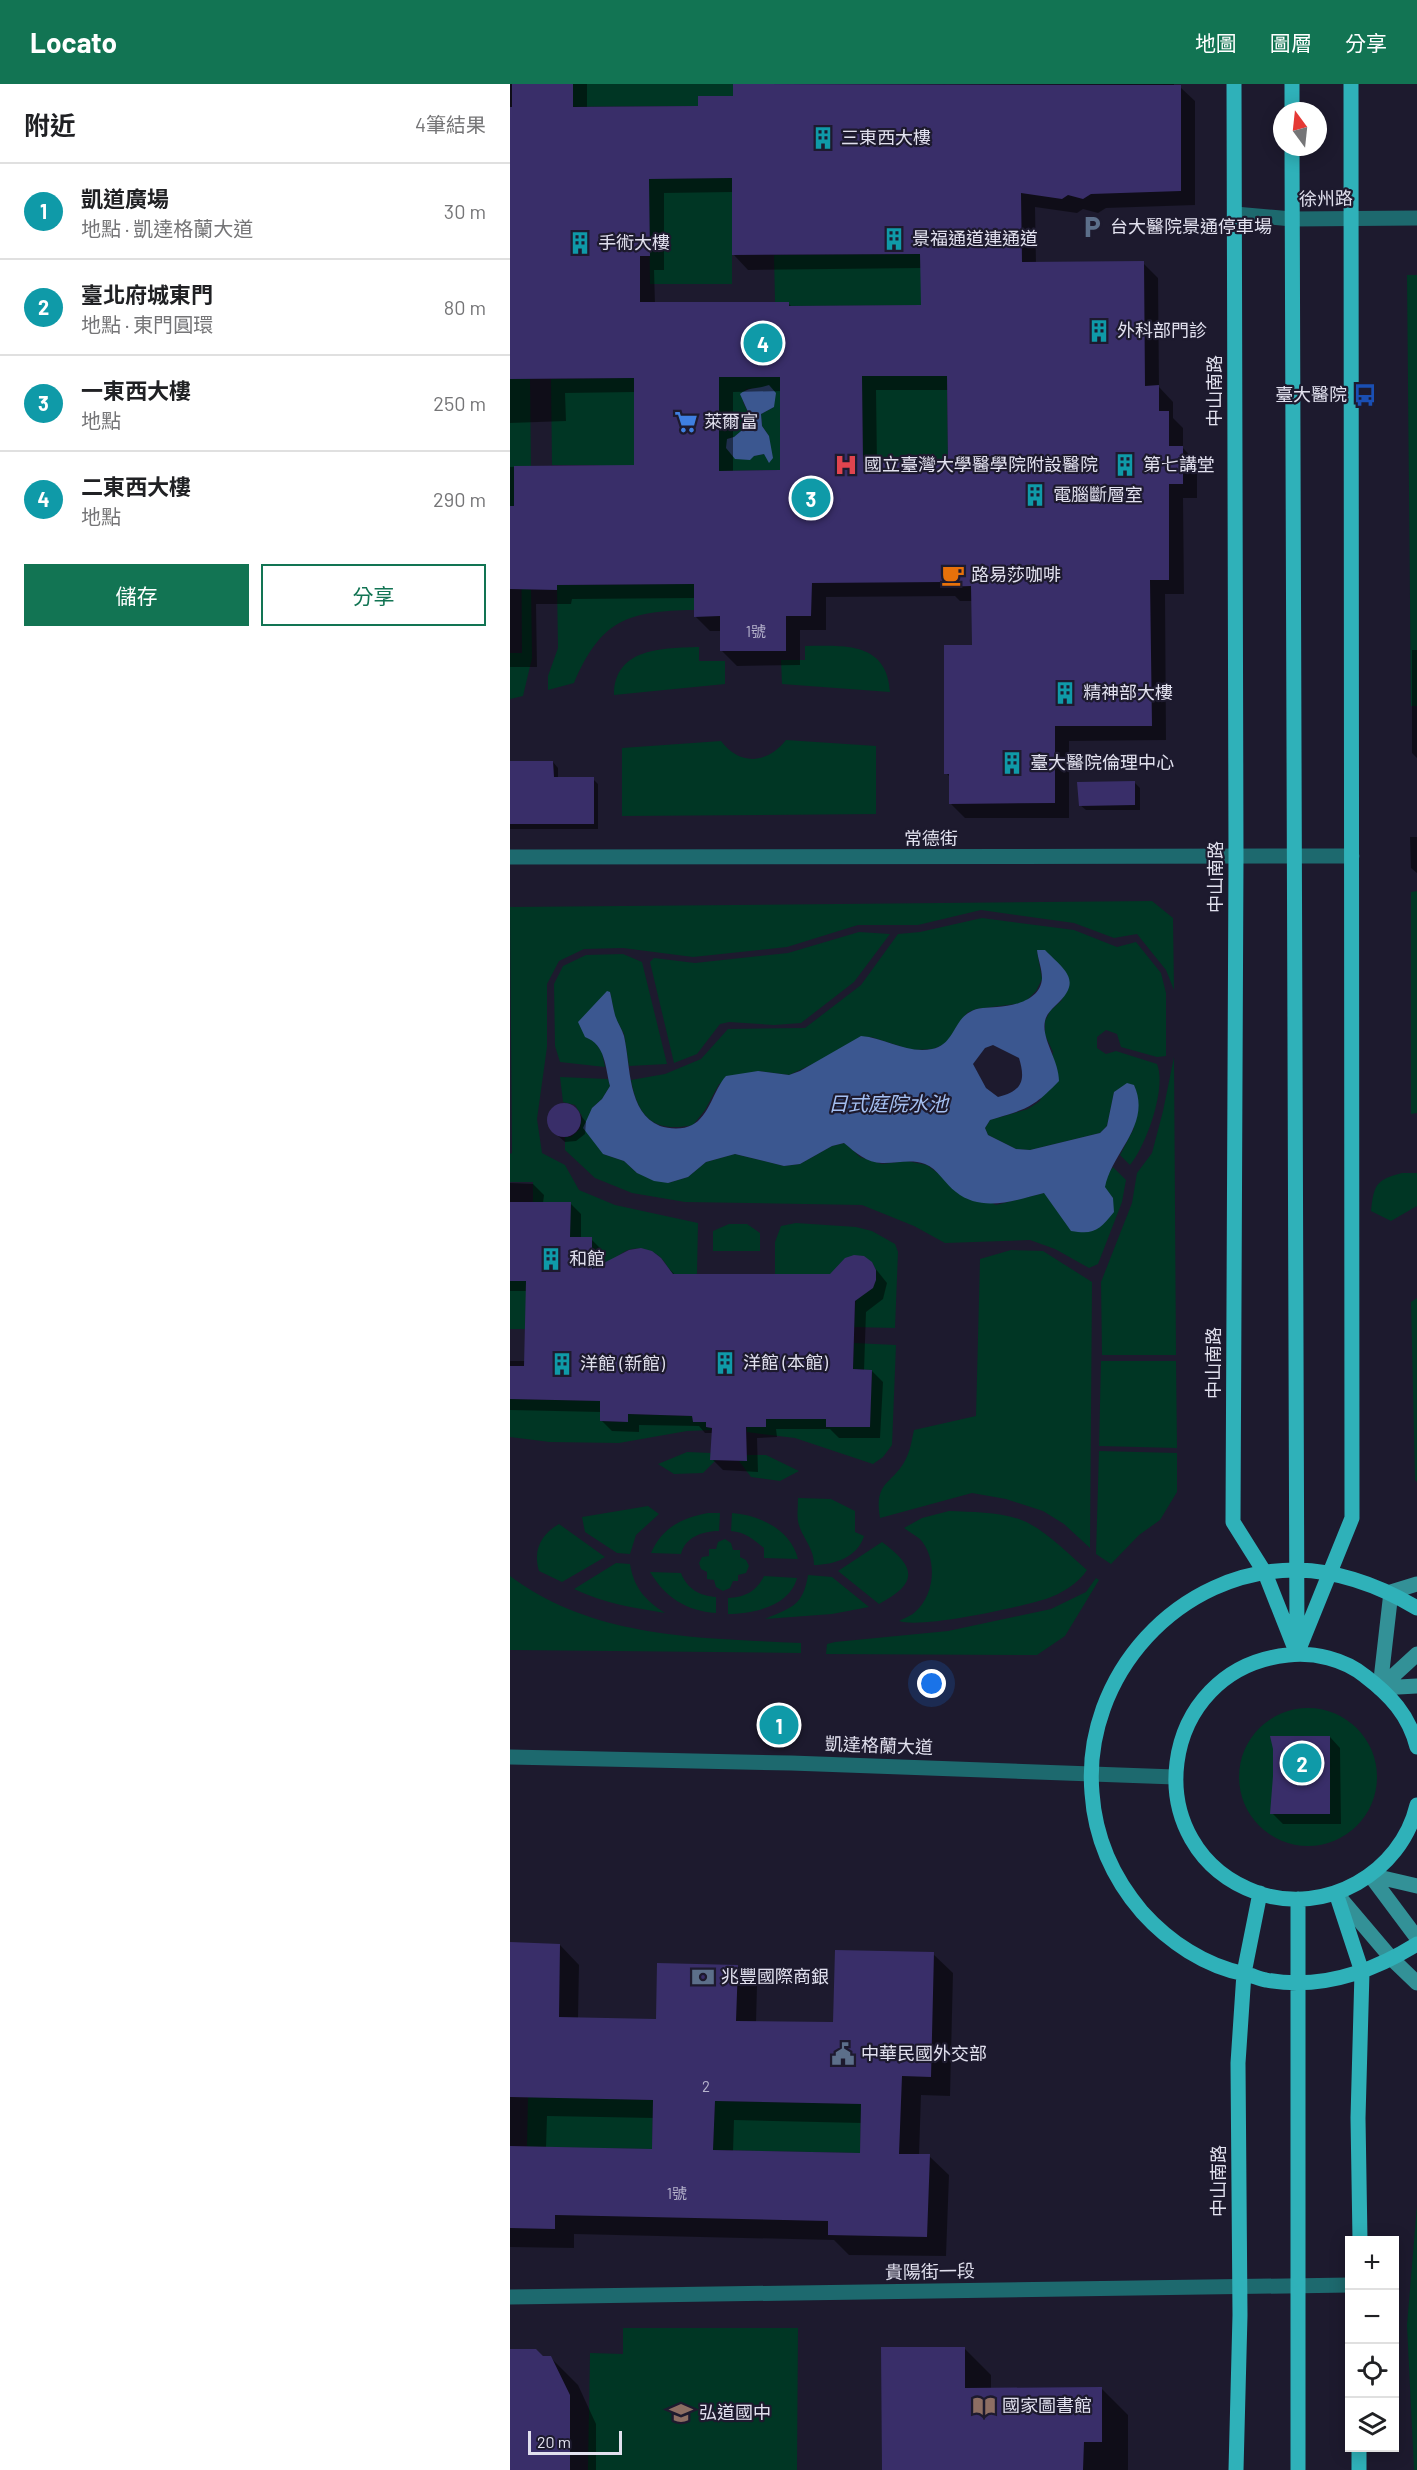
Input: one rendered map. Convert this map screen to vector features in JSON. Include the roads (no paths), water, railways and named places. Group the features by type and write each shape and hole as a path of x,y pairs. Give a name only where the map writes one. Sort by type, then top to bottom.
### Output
{"main road":[{"name":"中山南路","path":"1234,84 1236,857 1233,1522 1265,1573 1297,1654"},
{"path":"1292,84 1292,102"},
{"path":"1297,1654 1352,1518 1352,84"},
{"path":"1292,156 1297,1654"},
{"path":"1417,1608 1391,1592 1361,1580 1329,1573 1297,1570 1265,1573 1233,1581 1203,1593 1175,1610 1151,1632 1130,1657 1113,1684 1100,1714 1090,1773 1093,1810 1101,1841 1113,1871 1131,1899 1152,1923 1177,1944 1204,1961 1234,1973 1244,1973 1266,1980 1298,1983 1331,1980 1362,1972 1392,1959 1417,1944"},
{"path":"1391,1592 1417,1584"},
{"path":"1380,1688 1391,1592"},
{"path":"1417,1747 1407,1720 1397,1704 1359,1671 1335,1660 1297,1654 1259,1660 1242,1668 1211,1691 1198,1705 1180,1739 1175,1777 1176,1797 1181,1815 1198,1849 1211,1864 1226,1876 1260,1893 1298,1899 1336,1893 1370,1875 1398,1848 1407,1832 1417,1804"},
{"path":"1380,1688 1417,1654"},
{"path":"1380,1688 1417,1686"},
{"path":"1370,1875 1417,1886"},
{"path":"1370,1875 1417,1938"},
{"name":"中山南路","path":"1236,2470 1239,2288 1238,2064 1244,1973 1260,1893"},
{"path":"1336,1893 1392,1959 1417,1983"},
{"path":"1336,1893 1362,1972 1358,2118 1360,2236"},
{"path":"1298,1899 1298,2470"},
{"path":"1359,2452 1359,2470"}],"street":[{"name":"徐州路","path":"1235,214 1292,219 1417,218"},
{"name":"常德街","path":"510,857 1352,856"},
{"name":"凱達格蘭大道","path":"510,1757 791,1763 1175,1777"},
{"name":"貴陽街一段","path":"510,2297 1345,2286"}],"water":[{"path":"769,385 776,393 774,407 761,414 762,426 769,436 773,458 769,463 764,454 754,456 750,460 735,459 726,448 727,439 734,437 747,426 749,414 740,394 750,389"},
{"name":"日式庭院水池","path":"1037,950 1045,950 1065,970 1070,983 1068,990 1046,1017 1044,1028 1059,1081 1035,1103 990,1120 985,1128 988,1135 1016,1149 1030,1150 1100,1133 1107,1126 1114,1092 1127,1083 1134,1085 1138,1099 1135,1125 1109,1174 1105,1187 1113,1198 1114,1212 1096,1230 1071,1231 1044,1193 999,1203 977,1202 956,1192 934,1169 925,1164 910,1161 873,1162 844,1143 832,1146 800,1164 784,1166 735,1154 706,1162 688,1177 668,1183 654,1181 637,1173 624,1161 603,1154 583,1128 592,1108 602,1099 610,1086 601,1051 597,1045 585,1037 578,1022 607,991 610,992 615,1015 624,1036 632,1087 641,1110 660,1126 680,1128 692,1125 703,1116 726,1076 758,1071 789,1075 861,1036 905,1048 923,1050 939,1047 945,1043 964,1016 973,1010 1011,1005 1032,997 1037,992 1042,978","holes":["993,1045 1019,1058 1022,1073 1020,1084 1012,1092 998,1097 986,1088 973,1064 985,1048"]}],"place":[{"name":"三東西大樓","path":"823,138"},
{"name":"台大醫院景通停車場","path":"1092,227"},
{"name":"景福通道連通道","path":"894,239"},
{"name":"手術大樓","path":"580,243"},
{"name":"外科部門診","path":"1099,331"},
{"name":"二東西大樓","path":"763,343"},
{"name":"臺大醫院","path":"1365,395"},
{"name":"萊爾富","path":"686,422"},
{"name":"國立臺灣大學醫學院附設醫院","path":"846,465"},
{"name":"第七講堂","path":"1125,465"},
{"name":"電腦斷層室","path":"1035,495"},
{"name":"一東西大樓","path":"811,498"},
{"name":"路易莎咖啡","path":"953,575"},
{"name":"精神部大樓","path":"1065,693"},
{"name":"臺大醫院倫理中心","path":"1012,763"},
{"name":"和館","path":"551,1259"},
{"name":"洋館 (本館)","path":"725,1363"},
{"name":"洋館 (新館)","path":"562,1364"},
{"name":"凱道廣場","path":"779,1725"},
{"name":"臺北府城東門","path":"1302,1763"},
{"name":"兆豐國際商銀","path":"703,1977"},
{"name":"中華民國外交部","path":"843,2054"},
{"name":"國家圖書館","path":"984,2406"},
{"name":"弘道國中","path":"681,2413"}]}
